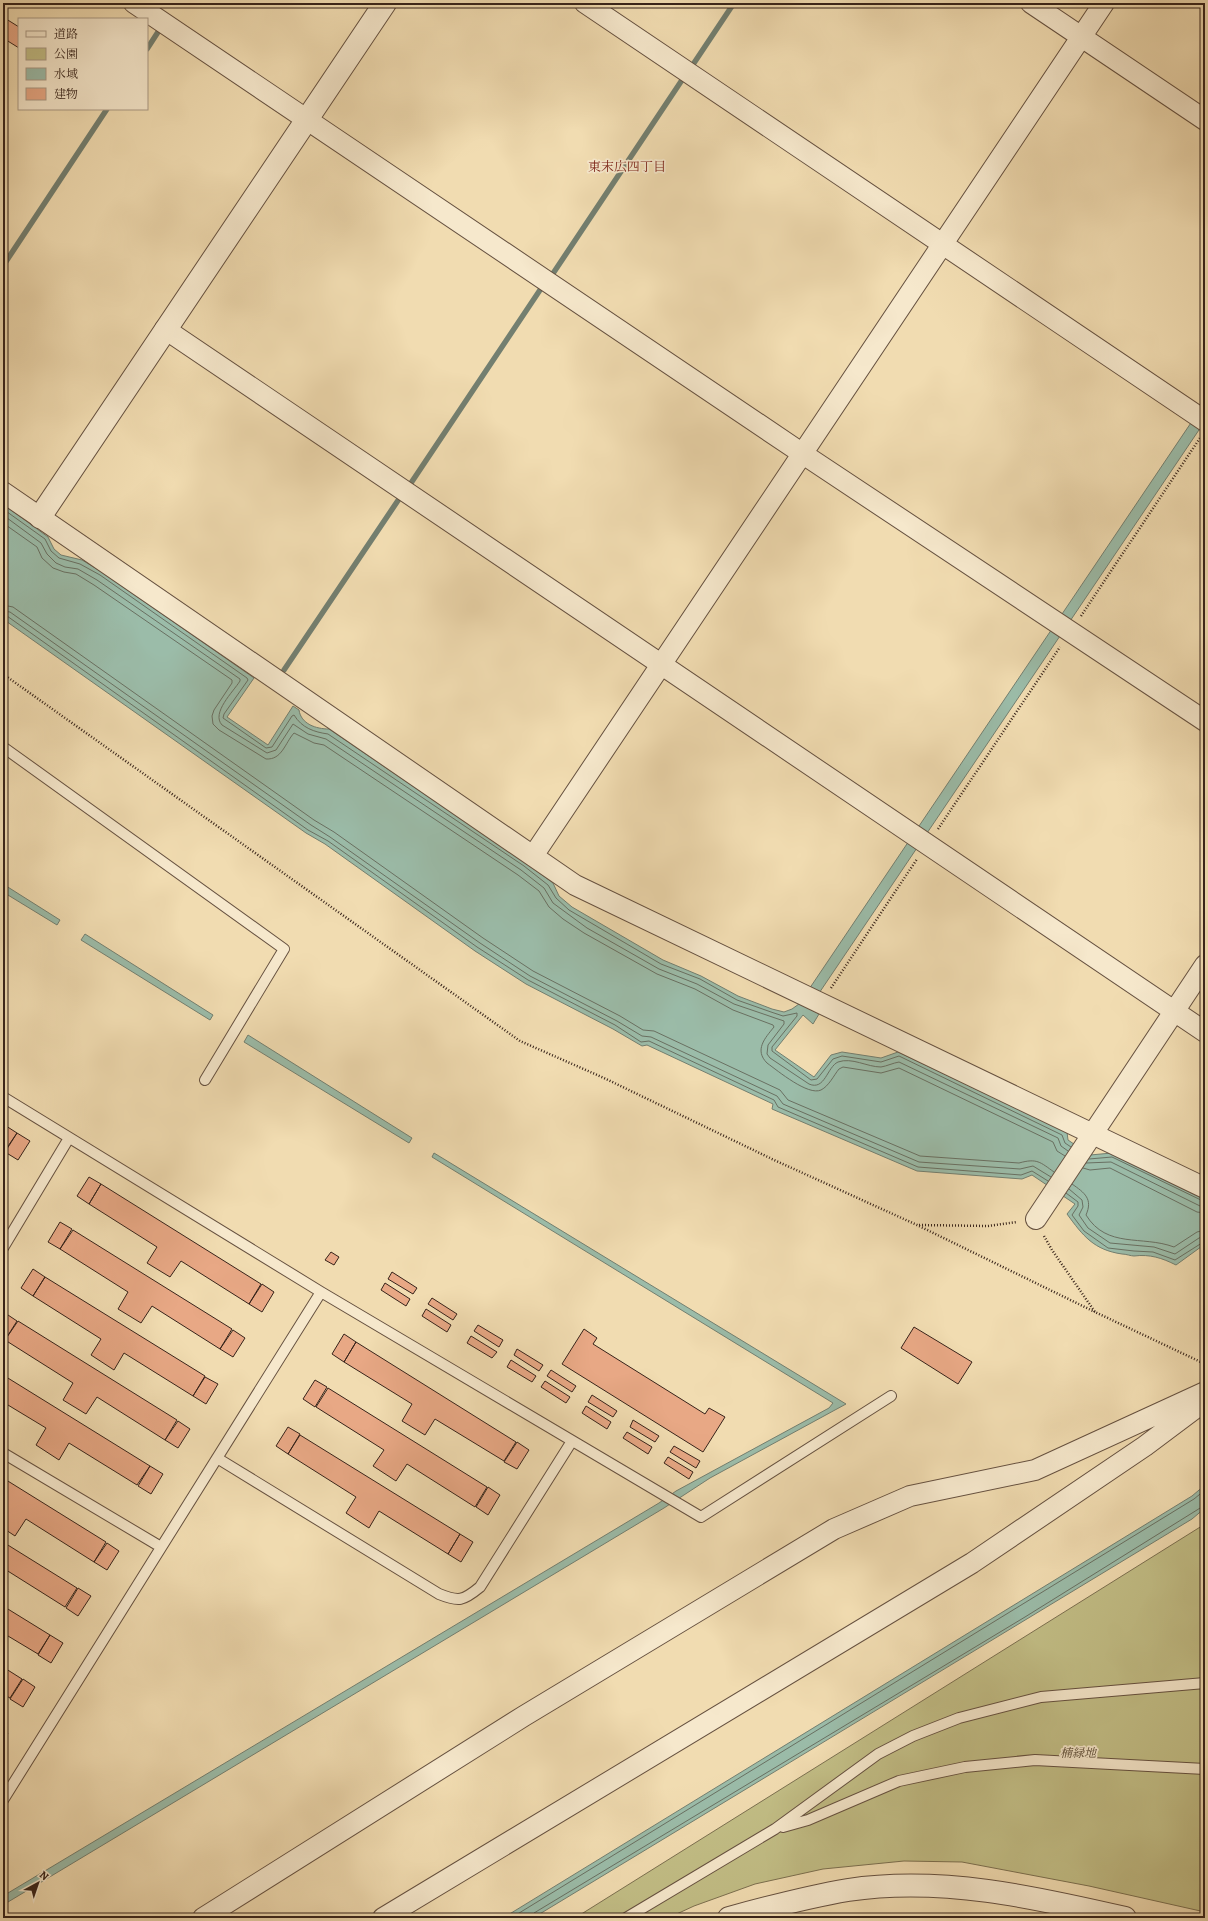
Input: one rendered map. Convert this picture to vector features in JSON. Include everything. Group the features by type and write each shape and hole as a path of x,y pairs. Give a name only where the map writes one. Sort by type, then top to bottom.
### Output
{"street":[{"path":"134,3 308,118 803,454 1205,722"},
{"path":"40,517 385,3"},
{"path":"585,3 942,245 1200,424"},
{"path":"1031,3 1205,120"},
{"path":"533,856 1104,3"},
{"path":"165,329 1205,1032"},
{"path":"3,492 575,885 814,1000 1089,1138 1205,1188"},
{"path":"1040,1212 1205,966"},
{"path":"203,1918 524,1716 834,1529 910,1496 1035,1470 1205,1392"},
{"path":"383,1918 972,1563 1145,1446 1205,1401"},
{"path":"729,1918 790,1901 849,1890 910,1886 980,1890 1049,1900 1125,1918"}],"lane":[{"path":"3,747 284,949 205,1080"},
{"path":"3,1097 322,1292 701,1517 891,1396"},
{"path":"3,1248 69,1138"},
{"path":"3,1800 322,1292"},
{"path":"218,1458 438,1594 456,1601 469,1597 480,1587 572,1440"},
{"path":"3,1453 161,1547"},
{"path":"626,1918 775,1829 878,1754 913,1736 959,1718 1041,1697 1205,1683"},
{"path":"775,1829 808,1820 899,1781 965,1767 1035,1760 1205,1769"}],"path":[{"path":"814,1000 1200,424"},
{"path":"3,674 520,1041 604,1078 772,1159 917,1225 1094,1312 1205,1364"},
{"path":"917,1225 988,1226 1040,1212 1052,1250 1094,1312"}],"green space":[{"name":"楠緑地","path":"1205,1524 1205,1912 1089,1886 962,1862 904,1861 823,1869 755,1884 694,1906 668,1918 575,1918"}],"water":[{"path":"1205,402 1205,421 809,1008 819,1014 813,1024 803,1015 775,1050 814,1077 831,1055 842,1052 881,1058 898,1052 1067,1132 1068,1140 1090,1155 1112,1153 1205,1199 1205,1244 1176,1265 1156,1257 1133,1256 1112,1252 1090,1241 1078,1229 1067,1214 1075,1204 1032,1175 1022,1179 917,1171 772,1109 773,1104 647,1045 642,1046 613,1029 526,984 475,951 325,844 306,833 3,619 3,504 48,537 54,549 61,555 82,560 102,572 254,678 227,717 268,745 293,706 299,710 300,715 310,725 329,729 526,863 553,883 559,896 572,907 663,960 701,976 738,996 784,1012 799,1004"},
{"path":"3,884 60,920 57,925 3,892"},
{"path":"85,934 213,1015 210,1020 81,940"},
{"path":"248,1035 412,1138 409,1143 244,1042"},
{"path":"434,1153 846,1404 710,1478 664,1508 3,1905 3,1896 659,1503 676,1491 829,1408 833,1403 432,1157"},
{"path":"1205,1485 1205,1508 1192,1519 533,1918 503,1918 1192,1496"}],"building":[{"path":"3,17 18,26 18,47 3,38"},
{"path":"3,1124 17,1133 4,1152 3,1151"},
{"path":"17,1133 30,1141 18,1160 5,1152"},
{"path":"89,1177 101,1184 89,1204 77,1196"},
{"path":"101,1184 261,1284 249,1304 181,1261 170,1277 147,1263 157,1247 89,1204"},
{"path":"60,1222 72,1229 60,1249 48,1242"},
{"path":"73,1230 232,1329 220,1349 152,1306 141,1323 118,1309 128,1292 60,1249"},
{"path":"331,1252 339,1257 334,1265 325,1260"},
{"path":"33,1269 45,1277 33,1296 21,1288"},
{"path":"392,1272 417,1288 413,1294 388,1279"},
{"path":"45,1277 205,1376 193,1396 124,1353 114,1370 91,1355 101,1339 33,1296"},
{"path":"385,1283 410,1299 406,1306 381,1290"},
{"path":"262,1284 274,1292 262,1312 249,1304"},
{"path":"432,1298 457,1314 453,1320 428,1304"},
{"path":"426,1309 451,1325 447,1332 422,1316"},
{"path":"5,1313 17,1321 5,1340 3,1339 3,1316"},
{"path":"18,1321 177,1420 165,1440 97,1397 86,1414 63,1400 73,1383 5,1340"},
{"path":"478,1325 503,1340 499,1347 474,1331"},
{"path":"914,1327 972,1362 958,1384 901,1348"},
{"path":"584,1329 597,1338 593,1344 705,1414 709,1408 725,1417 703,1452 562,1364"},
{"path":"233,1330 245,1338 233,1357 220,1349"},
{"path":"344,1334 356,1342 344,1362 332,1354"},
{"path":"471,1336 497,1352 492,1358 467,1343"},
{"path":"356,1342 516,1442 504,1461 435,1419 425,1435 402,1421 412,1404 344,1362"},
{"path":"517,1349 543,1365 539,1371 514,1355"},
{"path":"511,1360 536,1376 532,1382 507,1367"},
{"path":"551,1370 576,1386 572,1392 547,1376"},
{"path":"3,1375 150,1466 137,1485 69,1443 59,1460 36,1445 46,1428 3,1402"},
{"path":"205,1377 218,1384 206,1404 193,1396"},
{"path":"315,1380 327,1387 315,1407 303,1399"},
{"path":"545,1381 570,1397 566,1403 541,1387"},
{"path":"328,1388 487,1487 475,1507 407,1464 396,1481 373,1466 384,1450 316,1407"},
{"path":"592,1395 617,1411 613,1417 588,1402"},
{"path":"586,1406 611,1422 607,1429 582,1413"},
{"path":"633,1420 659,1436 655,1442 630,1427"},
{"path":"178,1421 190,1429 178,1448 165,1440"},
{"path":"288,1427 300,1434 288,1454 276,1446"},
{"path":"627,1432 652,1447 648,1454 623,1438"},
{"path":"300,1435 460,1534 448,1554 379,1511 369,1528 346,1513 356,1497 288,1454"},
{"path":"517,1442 529,1450 517,1469 504,1462"},
{"path":"674,1446 700,1461 696,1468 670,1452"},
{"path":"668,1457 693,1472 689,1479 664,1463"},
{"path":"150,1466 163,1474 151,1494 138,1486"},
{"path":"3,1478 106,1542 94,1562 26,1519 15,1536 3,1528"},
{"path":"488,1487 500,1495 488,1515 476,1507"},
{"path":"460,1534 473,1542 461,1562 448,1554"},
{"path":"3,1542 77,1588 65,1607 3,1568"},
{"path":"107,1543 119,1551 107,1570 94,1562"},
{"path":"78,1588 91,1596 78,1616 66,1608"},
{"path":"3,1606 50,1635 38,1654 3,1633"},
{"path":"50,1635 63,1643 51,1663 38,1655"},
{"path":"3,1667 22,1679 10,1698 3,1694"},
{"path":"23,1679 35,1687 23,1707 10,1699"},
{"path":"3,1730 8,1733 3,1740"}],"waterway":[{"path":"694,63 734,3"},
{"path":"148,47 158,32"},
{"path":"552,275 682,80"},
{"path":"3,266 106,110"},
{"path":"411,483 540,290"},
{"path":"284,670 401,496"}],"district":[{"name":"東末広四丁目","path":"627,166"}]}
